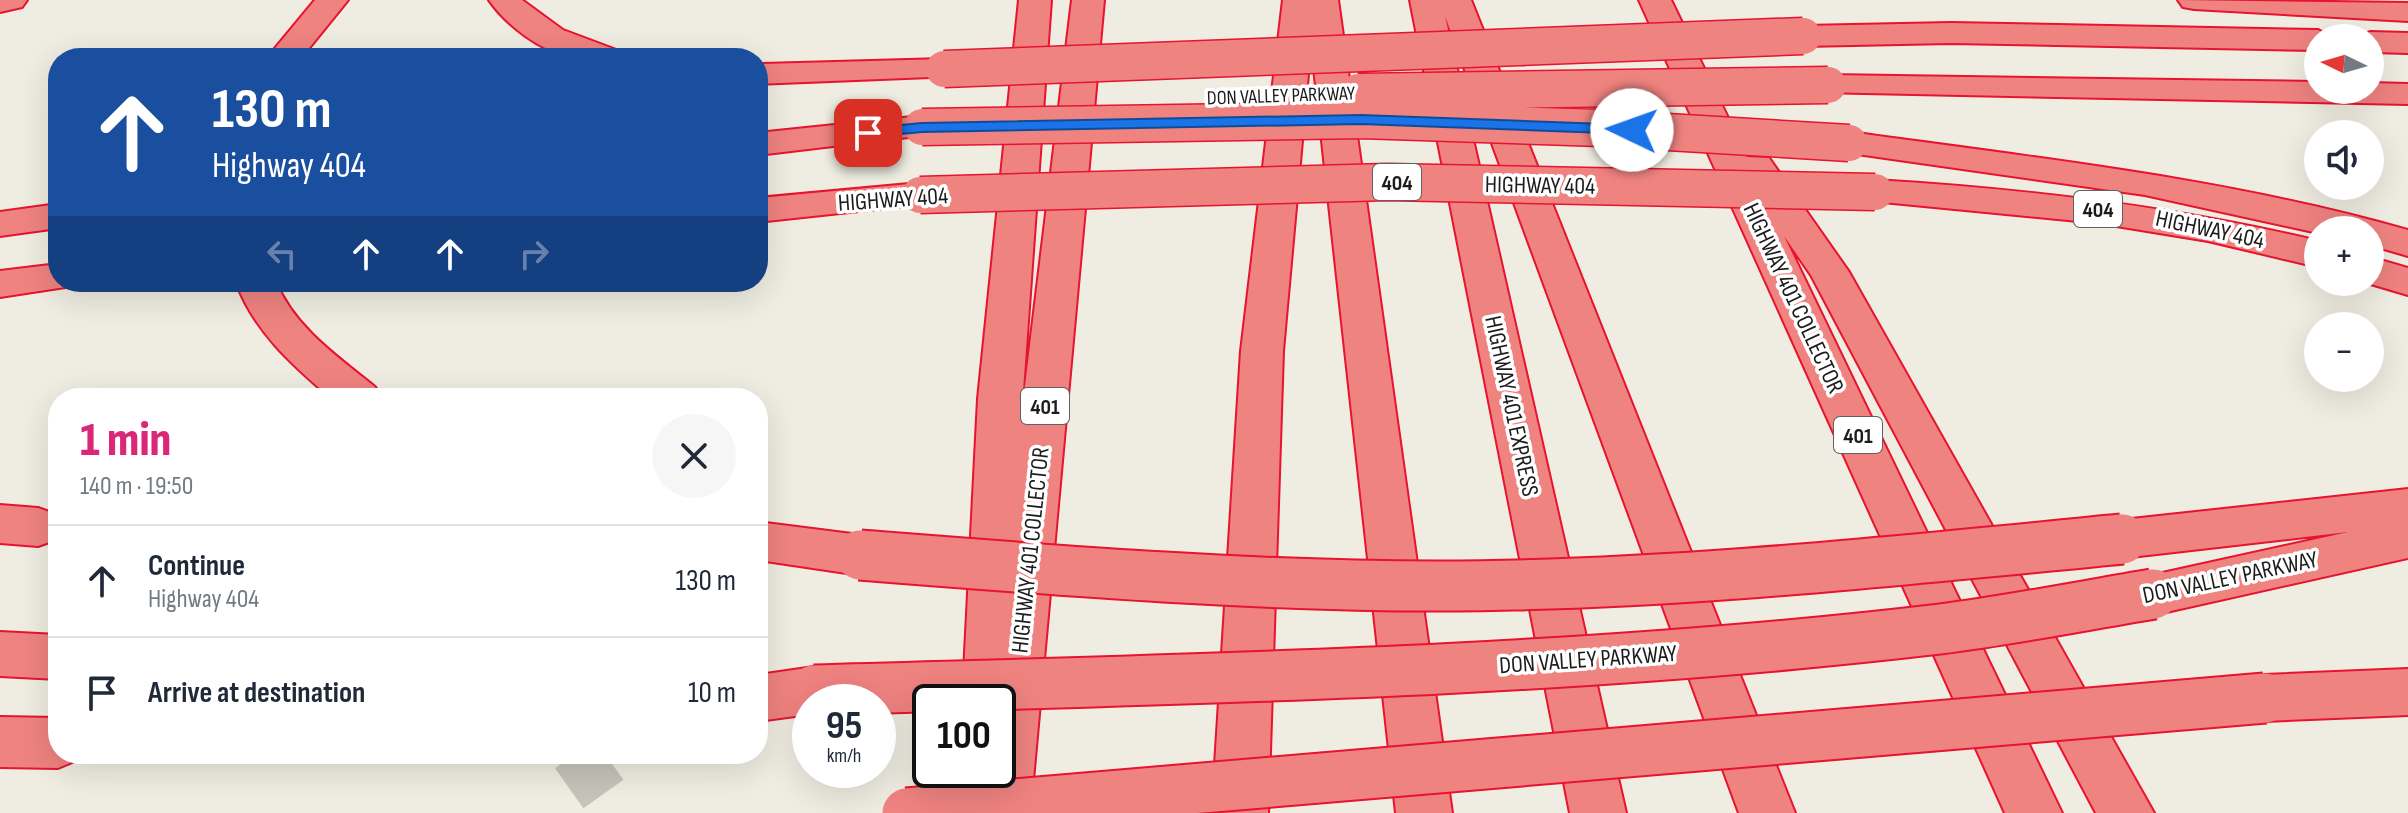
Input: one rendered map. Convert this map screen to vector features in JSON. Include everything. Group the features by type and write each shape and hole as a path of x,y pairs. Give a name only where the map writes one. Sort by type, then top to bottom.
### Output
{"highway":[{"path":"0,3 11,0"},
{"path":"274,48 306,0"},
{"path":"292,48 332,0"},
{"path":"505,0 542,34 572,48"},
{"path":"990,684 1000,399 1035,0"},
{"name":"HIGHWAY 401 COLLECTOR","path":"1002,813 1088,0"},
{"path":"1240,813 1262,351 1299,0"},
{"path":"1322,0 1424,813"},
{"name":"HIGHWAY 401 EXPRESS","path":"1426,0 1598,813"},
{"path":"1455,0 1767,813"},
{"name":"HIGHWAY 401 COLLECTOR","path":"1655,0 2034,813"},
{"path":"2194,0 2408,12"},
{"path":"768,74 1803,36 1951,33 2304,40"},
{"path":"2384,42 2408,43"},
{"path":"1683,58 1829,272 2126,813"},
{"name":"DON VALLEY PARKWAY","path":"922,127 1190,99 1269,95 1828,85 2408,94"},
{"path":"768,143 922,127 1361,120 1601,128 1849,143 2145,184 2304,218"},
{"name":"HIGHWAY 404","path":"768,209 920,195 1387,182 1875,192 2015,200 2146,216 2304,251"},
{"path":"0,224 48,217"},
{"path":"2384,236 2408,243"},
{"path":"2384,274 2408,282"},
{"path":"0,284 48,278"},
{"path":"258,292 306,354 348,388"},
{"path":"768,542 860,555 1285,582 1517,585 1757,574 2122,539 2408,507"},
{"name":"DON VALLEY PARKWAY","path":"896,687 1205,678 1615,659 1917,632 2153,594 2408,539"},
{"path":"0,654 48,656"},
{"name":"DON VALLEY PARKWAY","path":"768,689 792,690"},
{"path":"907,813 2265,698 2408,692"},
{"path":"768,697 792,693"},
{"path":"0,742 48,743"},
{"path":"986,813 987,788"}],"tunnel":[{"path":"582,764 617,813"}],"route":[{"path":"868,133 922,127 1361,120 1632,130"}]}
